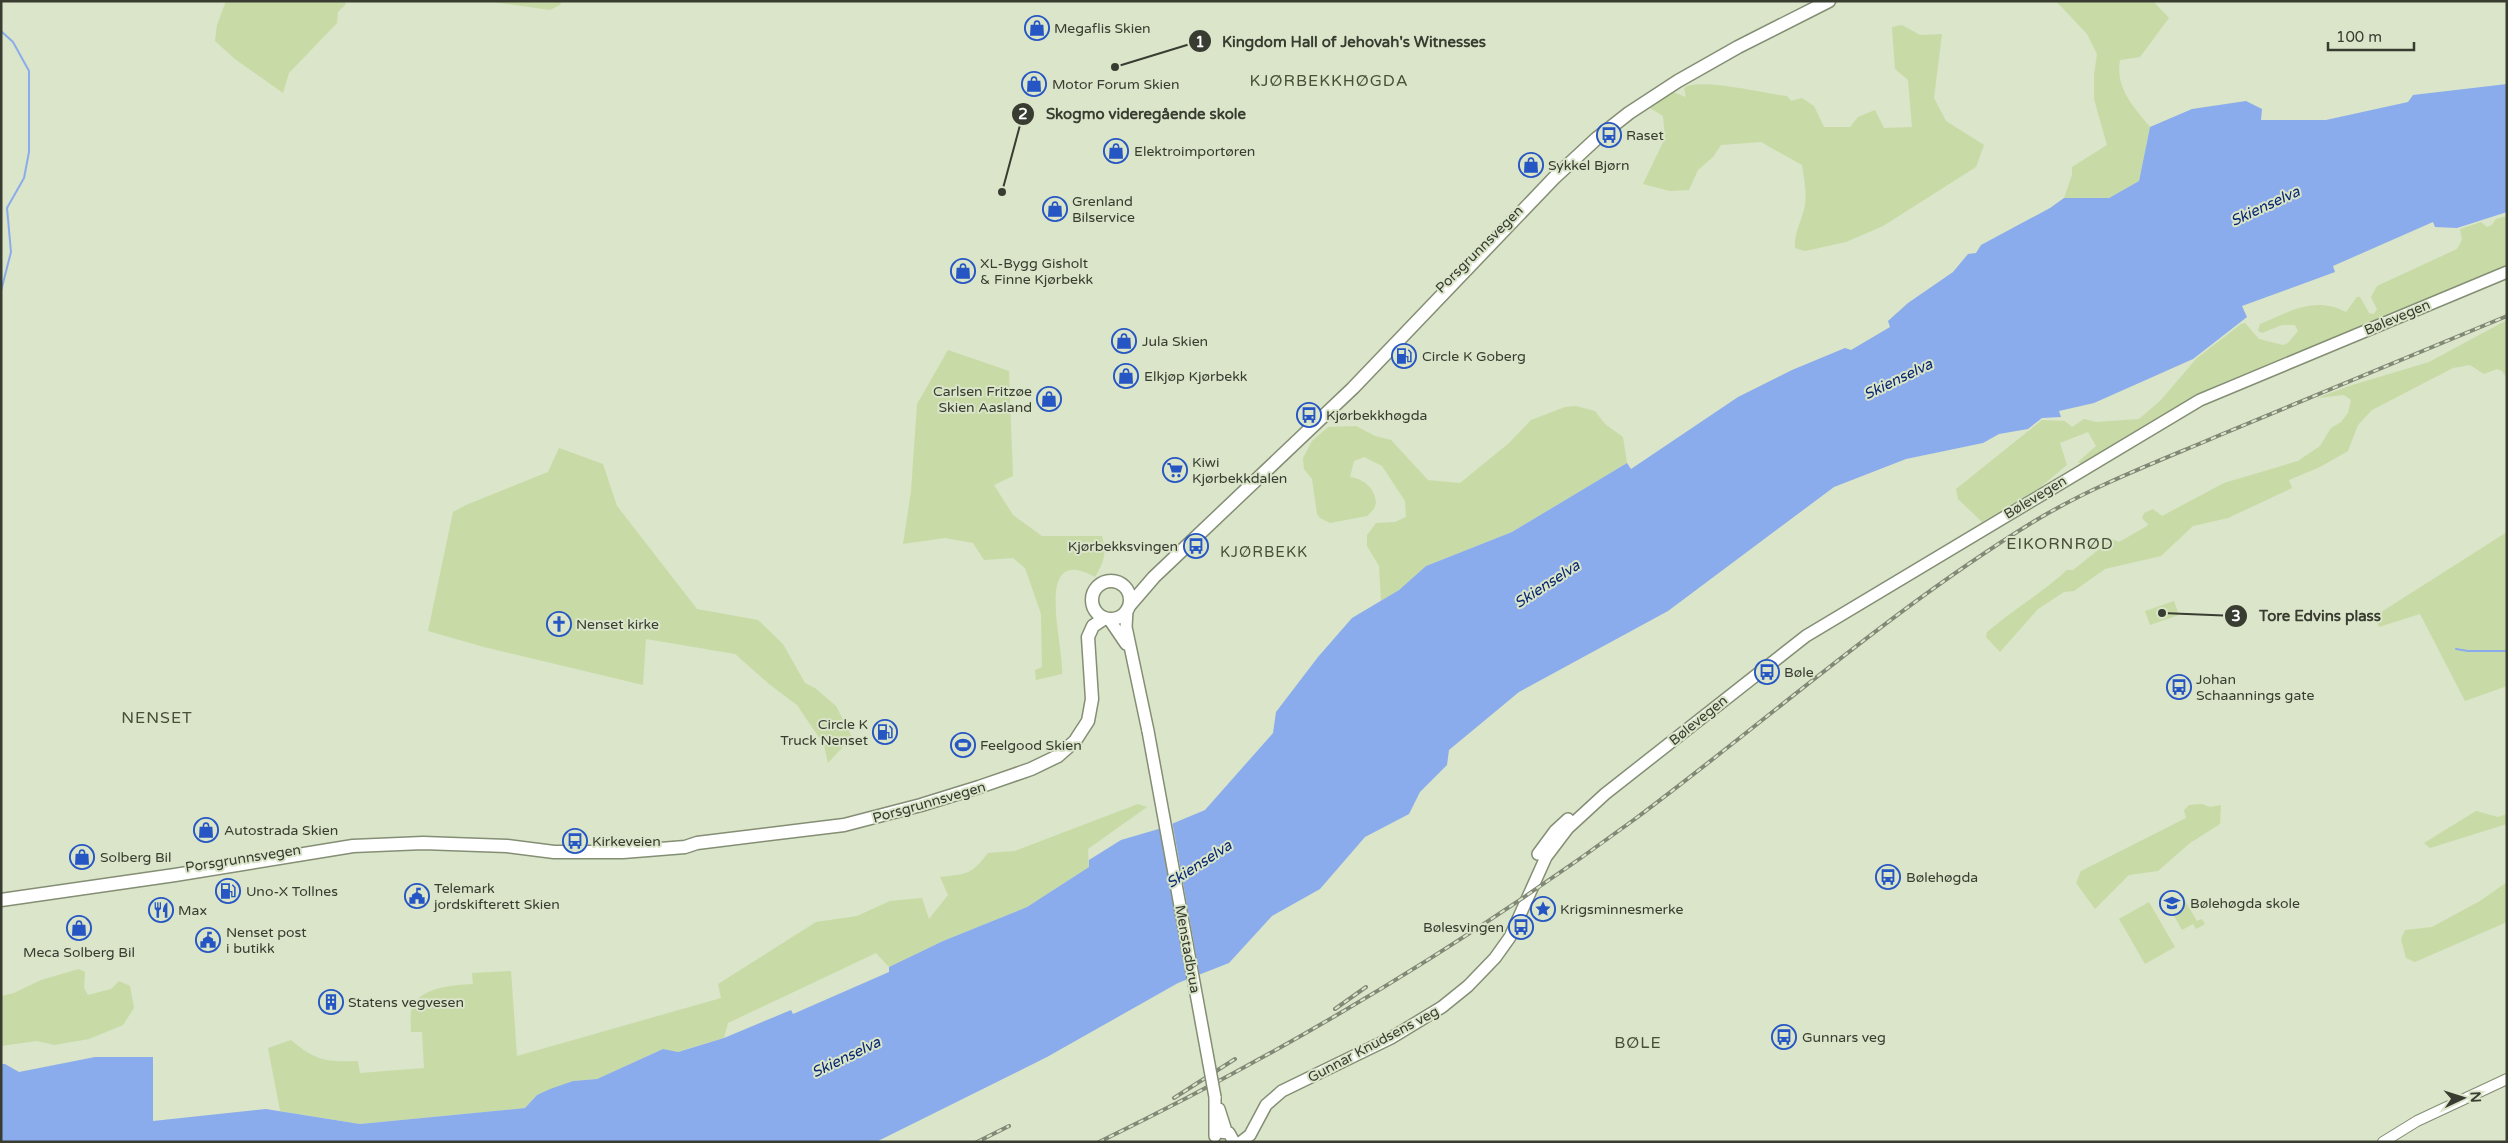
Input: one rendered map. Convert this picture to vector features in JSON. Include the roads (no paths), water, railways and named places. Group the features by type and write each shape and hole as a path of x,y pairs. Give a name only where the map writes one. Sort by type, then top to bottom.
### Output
{"highway":[{"name":"Porsgrunnsvegen","path":"1128,608 1154,576 1248,488 1278,453 1441,286 1602,127 1665,81 1706,59 1738,47 1829,1"},
{"name":"Porsgrunnsvegen","path":"1124,586 1139,584 1154,576"},
{"path":"1113,582 1124,586 1130,598 1128,608 1121,616 1107,618 1094,608 1093,598 1098,586 1113,582"},
{"name":"Porsgrunnsvegen","path":"1090,673 1083,646 1083,631 1094,608"},
{"name":"Porsgrunnsvegen","path":"1,900 77,890 353,846 423,843 507,846 554,852 647,851 785,831 844,825 921,806 1018,774 1050,760 1065,750 1080,734 1088,721 1092,699 1088,637 1093,626 1107,618"},
{"name":"Porsgrunnsvegen","path":"1,908 39,901 77,890"}],"main road":[{"name":"Bølevegen","path":"1508,937 1546,857 1568,828 1605,794 1806,636 2159,424 2223,390 2507,272"},
{"name":"Menstadbrua","path":"1128,608 1126,627 1148,731 1215,1097 1220,1138"},
{"name":"Menstadbrua","path":"1107,618 1115,625 1132,655"},
{"name":"Gunnar Knudsens veg","path":"1242,1142 1250,1135 1270,1100 1443,998 1483,964 1508,937"},
{"path":"2382,1142 2417,1121 2507,1079"},
{"path":"1220,1138 1247,1130 1256,1125"}],"water":[{"name":"Skienselva","path":"2507,84 2507,212 2457,228 2435,227 2433,222 2333,266 2335,272 2242,306 2247,317 2193,359 2094,403 2059,411 2061,417 2042,418 2028,429 1999,434 1983,443 1906,459 1834,487 1668,611 1519,692 1449,750 1447,765 1420,792 1409,814 1365,837 1320,889 1272,916 1229,963 1178,983 1047,1057 876,1142 1,1142 1,1064 5,1064 19,1072 95,1057 153,1057 153,1121 266,1109 360,1124 525,1108 537,1095 550,1089 573,1081 597,1079 663,1049 678,1052 724,1038 791,1010 793,1014 889,972 889,967 943,941 1027,907 1089,867 1089,860 1121,840 1162,828 1205,810 1273,733 1276,712 1318,657 1352,618 1399,590 1426,566 1512,532 1627,463 1631,469 1738,397 1792,370 1845,348 1851,350 1890,327 1888,321 1908,303 1953,272 1968,254 1976,253 1981,245 2050,208 2064,198 2109,198 2139,181 2150,127 2192,109 2246,101 2262,109 2261,120 2326,120 2408,102 2413,95"}],"waterway":[{"path":"1,31 13,42 29,71 29,152 24,178 7,208 11,252 1,291"},
{"path":"1,312 1,340"},
{"path":"2456,649 2468,651 2507,651"}],"railway":[{"path":"1099,1142 1238,1071 1307,1033 1441,952 1506,909 1635,819 1883,626 1985,553 2060,506 2130,473 2507,316"},
{"path":"1335,1009 1366,987"},
{"path":"1174,1098 1235,1059"},
{"path":"977,1142 1009,1126"}],"place":[{"name":"Megaflis Skien","path":"1037,28"},
{"name":"Kingdom Hall of Jehovah's Witnesses","path":"1115,67"},
{"name":"Motor Forum Skien","path":"1034,84"},
{"name":"Raset","path":"1609,135"},
{"name":"Elektroimportøren","path":"1116,151"},
{"name":"Sykkel Bjørn","path":"1531,165"},
{"name":"Skogmo videregående skole","path":"1002,192"},
{"name":"Grenland Bilservice","path":"1055,209"},
{"name":"XL-Bygg Gisholt & Finne Kjørbekk","path":"963,271"},
{"name":"Jula Skien","path":"1124,341"},
{"name":"Circle K Goberg","path":"1404,356"},
{"name":"Elkjøp Kjørbekk","path":"1126,376"},
{"name":"Carlsen Fritzøe Skien Aasland","path":"1049,399"},
{"name":"Kjørbekkhøgda","path":"1309,415"},
{"name":"Kiwi Kjørbekkdalen","path":"1175,470"},
{"name":"Kjørbekksvingen","path":"1196,546"},
{"name":"Tore Edvins plass","path":"2162,613"},
{"name":"Nenset kirke","path":"559,624"},
{"name":"Bøle","path":"1767,672"},
{"name":"Johan Schaannings gate","path":"2179,687"},
{"name":"Circle K Truck Nenset","path":"885,732"},
{"name":"Feelgood Skien","path":"963,745"},
{"name":"Autostrada Skien","path":"206,830"},
{"name":"Kirkeveien","path":"575,841"},
{"name":"Solberg Bil","path":"82,857"},
{"name":"Bølehøgda","path":"1888,877"},
{"name":"Uno-X Tollnes","path":"228,891"},
{"name":"Telemark jordskifterett Skien","path":"417,896"},
{"name":"Bølehøgda skole","path":"2172,903"},
{"name":"Krigsminnesmerke","path":"1543,909"},
{"name":"Max","path":"161,910"},
{"name":"Bølesvingen","path":"1521,927"},
{"name":"Meca Solberg Bil","path":"79,928"},
{"name":"Nenset post i butikk","path":"208,940"},
{"name":"Statens vegvesen","path":"331,1002"},
{"name":"Gunnars veg","path":"1784,1037"}],"district":[{"name":"KJØRBEKKHØGDA","path":"1329,80"},
{"name":"EIKORNRØD","path":"2060,543"},
{"name":"KJØRBEKK","path":"1264,552"},
{"name":"NENSET","path":"157,717"},
{"name":"BØLE","path":"1638,1042"}]}
